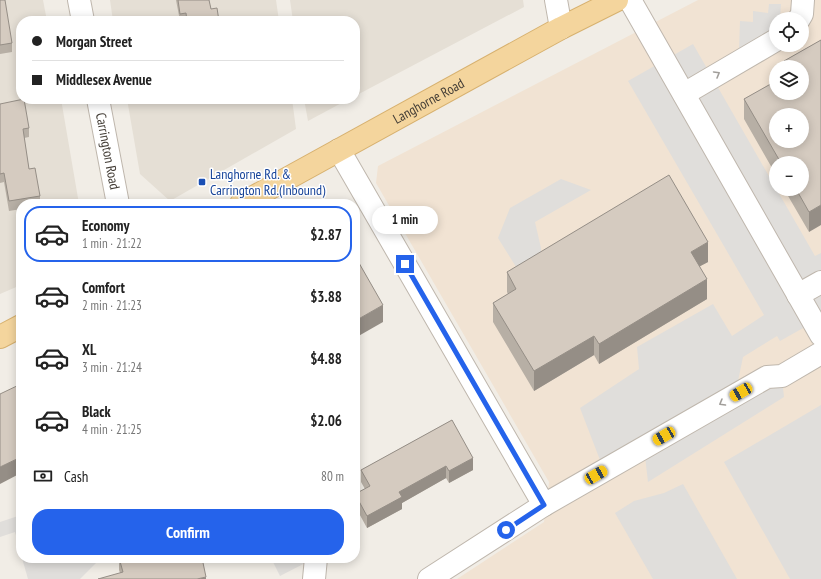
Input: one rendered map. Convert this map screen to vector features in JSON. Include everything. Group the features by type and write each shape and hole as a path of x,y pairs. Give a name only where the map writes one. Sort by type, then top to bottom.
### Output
{"main road":[{"name":"Langhorne Road","path":"250,199 561,28 617,0"},
{"path":"0,337 16,329"}],"street":[{"path":"79,0 82,16"},
{"path":"556,0 561,28"},
{"path":"630,0 821,335"},
{"path":"802,12 803,0"},
{"path":"684,94 769,44"},
{"name":"Carrington Road","path":"99,104 117,199"},
{"path":"339,150 544,505"},
{"path":"798,295 821,282"},
{"path":"429,579 544,505 767,377 782,376 821,353"},
{"path":"314,579 316,563"}],"shaded area":[{"path":"0,0 43,0 46,16 16,16 16,104 62,104 78,199 16,199 16,287 0,294"},
{"path":"110,0 276,0 278,16 112,16"},
{"path":"290,0 523,0 524,7 360,93 360,16 292,16"},
{"path":"698,0 821,0 821,579 457,579 544,522 549,482 376,183 378,166"},
{"path":"769,4 781,4 780,12 769,12 769,35 739,50 740,21 753,22 753,11 768,13"},
{"path":"693,44 769,176 769,196 780,196 815,256 821,253 821,318 780,341 777,336 743,357 738,381 600,460 580,408 639,369 637,347 713,304 732,336 764,315 628,81"},
{"path":"128,104 293,104 296,129 174,199 168,199 140,174"},
{"path":"305,104 340,104 308,121"},
{"path":"561,179 591,190 535,222 541,248 541,268 523,278 498,238 510,208"},
{"path":"782,379 784,397 648,482 645,456"},
{"path":"821,405 821,579 790,579 724,462"},
{"path":"683,484 737,579 653,579 615,513 634,501 664,493"},
{"path":"16,517 16,536 15,532 0,537 0,522"},
{"path":"23,563 96,563 80,579 28,579"},
{"path":"274,563 305,563 280,576"}],"building":[{"path":"0,0 5,0 12,43 0,45"},
{"path":"178,0 209,0 211,9 217,8 218,16 186,16 186,13 180,14"},
{"path":"821,40 821,205 809,212 800,196 809,196 809,156 777,156 772,148 809,148 809,108 769,108 769,142 744,99 769,85 769,100 809,100 809,60 786,60 800,52 809,52 809,47"},
{"path":"16,101 16,104 25,104 29,128 23,129 29,169 35,168 40,196 9,201 4,173 0,174 0,104"},
{"path":"669,175 708,242 691,252 707,279 599,344 594,336 534,371 493,303 516,289 507,272"},
{"path":"360,265 383,305 360,318"},
{"path":"16,386 16,459 0,467 0,394"},
{"path":"452,420 473,458 449,471 446,466 399,492 402,497 367,516 360,503 360,491 370,486 361,470"},
{"path":"120,563 203,563 206,577 197,579 98,579 123,572"}],"place":[{"name":"Langhorne Rd. & Carrington Rd.(Inbound)","path":"202,182"}],"route":[{"path":"405,264 544,505 506,530"}]}
